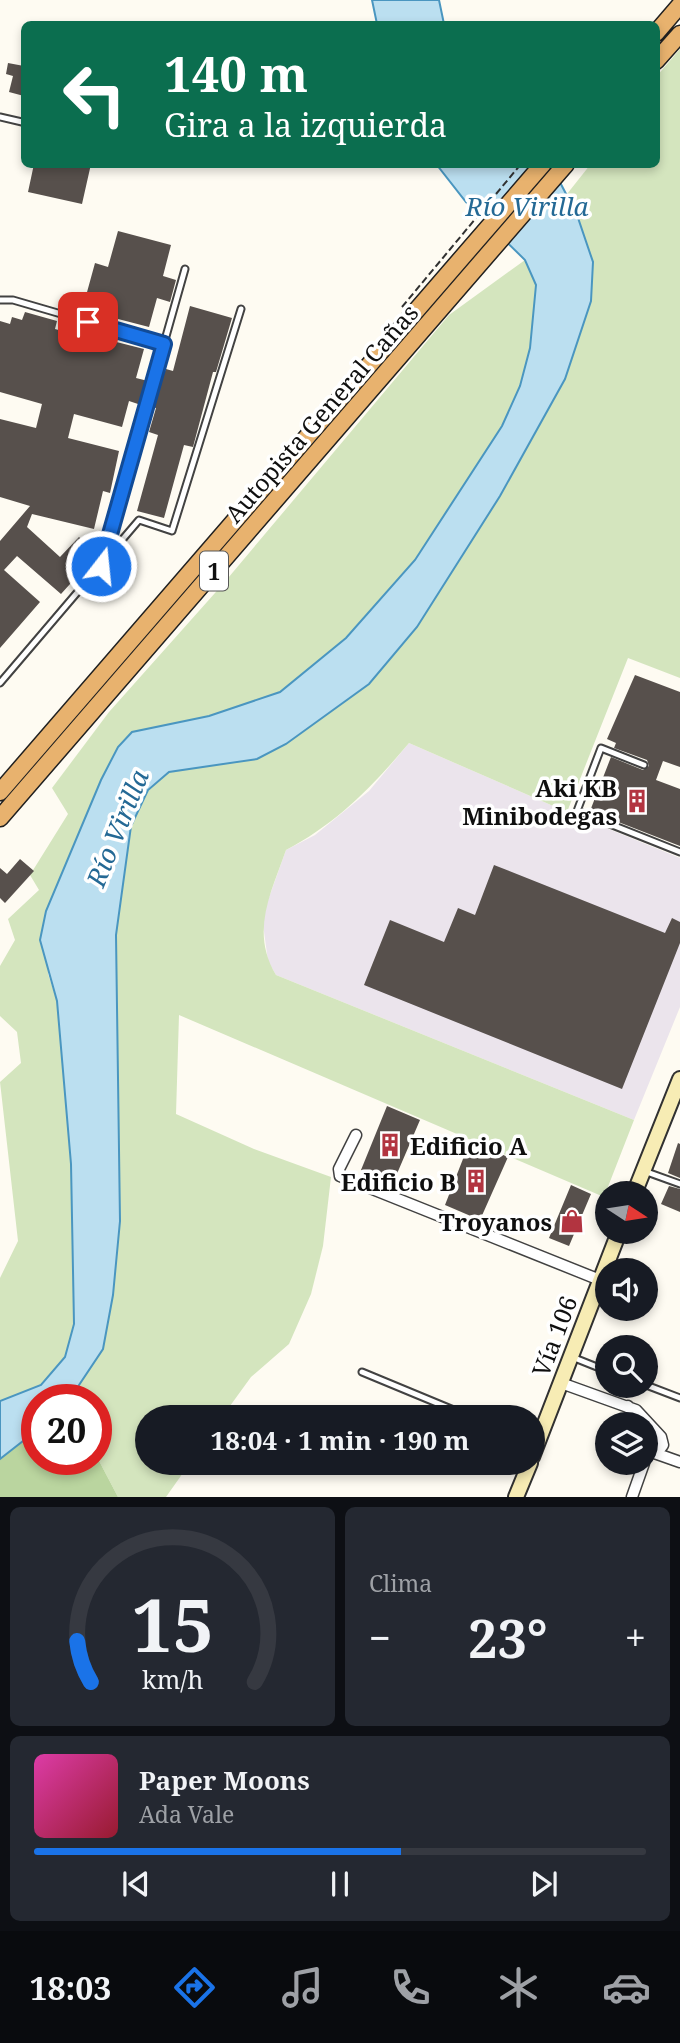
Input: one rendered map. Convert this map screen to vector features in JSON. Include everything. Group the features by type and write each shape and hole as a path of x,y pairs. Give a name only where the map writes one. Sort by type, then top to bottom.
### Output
{"highway":[{"path":"660,28 680,5"},
{"path":"660,56 680,34"},
{"name":"Autopista General Cañas","path":"0,792 408,308 539,168"},
{"name":"Autopista General Cañas","path":"0,818 563,168"}],"main road":[{"path":"640,1181 680,1079"},
{"name":"Vía 106","path":"545,1421 595,1294"},
{"path":"516,1497 525,1475"}],"street":[{"path":"356,1135 339,1169 340,1176 595,1278"},
{"path":"561,1383 628,1406 637,1412"},
{"path":"628,1406 631,1412"},
{"path":"658,1434 663,1445 658,1448"},
{"path":"658,1457 680,1462"},
{"path":"632,1497 640,1475"}],"lane":[{"path":"0,117 21,122"},
{"path":"101,566 185,269"},
{"path":"0,300 13,300 164,344"},
{"path":"0,683 139,520 172,531 241,309"},
{"path":"644,765 601,748 577,811 680,852"},
{"path":"644,1171 680,1184"},
{"path":"572,1357 595,1366"},
{"path":"362,1372 442,1405"},
{"path":"658,1390 680,1398"}],"path":[{"path":"408,308 519,168"}],"shaded area":[{"path":"409,743 680,858 680,1007 634,1120 276,975 268,961 262,917 286,850 315,835 369,791"}],"green space":[{"path":"680,49 680,678 628,658 567,812 409,743 353,803 304,840 286,850 269,897 264,928 268,959 276,975 634,1120 610,1181 595,1181 595,1193 179,1015 176,1114 254,1149 331,1177 323,1246 311,1294 289,1344 251,1377 231,1405 135,1405 135,1475 182,1475 166,1497 118,1497 106,1475 112,1475 112,1384 80,1384 103,1349 113,1295 120,1221 116,935 131,827 148,790 169,772 257,759 286,744 500,496 565,379 591,301 577,215 567,194 588,168 660,168 660,72"},
{"path":"525,260 536,285 530,348 520,386 502,426 415,560 346,638 280,692 209,716 132,732 118,747 101,780 46,911 48,974 57,1001 71,1164 74,1324 65,1357 42,1384 21,1384 21,1393 0,1401 0,1278 18,1241 0,1082 21,1063 17,1032 0,1016 0,966 15,940 8,919 39,890 30,875 68,814 52,788 109,712 223,584 449,315"},
{"path":"21,1443 21,1475 106,1475 118,1497 0,1497 0,1459"}],"water":[{"path":"372,0 439,0 443,21 376,21"},
{"name":"Río Virilla","path":"439,168 553,168 577,215 593,262 591,301 565,379 500,496 417,627 369,684 286,744 257,759 169,772 148,790 131,826 116,935 120,1221 113,1295 103,1349 80,1384 42,1384 65,1357 74,1324 71,1164 57,1001 40,940 46,911 101,780 118,747 132,732 209,716 280,692 346,638 415,560 502,426 520,386 530,348 536,285 525,260 466,202"},
{"name":"Río Virilla","path":"21,1393 21,1443 0,1459 0,1401"}],"building":[{"path":"8,63 21,65 21,95 9,92 13,76 6,74"},
{"path":"33,168 90,168 82,204 28,192"},
{"path":"118,231 171,245 163,276 176,280 170,302 157,298 149,327 91,312 89,317 81,314 95,263 108,267"},
{"path":"190,306 232,318 216,372 213,372 193,447 184,445 164,518 137,511 158,435 149,432 156,408 151,407 166,369 173,371"},
{"path":"25,312 57,321 55,329 73,334 78,324 87,327 85,334 144,349 136,378 148,381 141,405 129,401 122,427 74,414 68,438 119,451 110,493 103,491 94,529 32,514 27,527 60,557 79,537 97,554 61,594 17,556 4,570 40,602 0,648 0,541 30,506 0,497 0,419 36,428 42,404 0,392 0,321 10,324 12,317 22,320"},
{"path":"635,675 680,692 680,767 663,761 656,780 680,789 680,846 590,811 611,757 643,770 649,766 647,760 614,748 616,743 607,739"},
{"path":"20,859 34,871 5,903 0,898 0,868 7,874"},
{"path":"494,865 665,933 672,918 680,922 680,943 622,1089 364,985 390,920 444,942 458,908 475,915"},
{"name":"Edificio A","path":"387,1106 420,1120 393,1183 361,1170"},
{"name":"Edificio B","path":"470,1141 508,1157 480,1220 445,1205"},
{"path":"678,1143 680,1144 680,1178 668,1173"},
{"path":"571,1185 591,1194 569,1246 549,1238"},
{"path":"669,1186 680,1189 680,1212 661,1204"}],"place":[{"name":"Aki KB Minibodegas","path":"637,801"},
{"name":"Edificio A","path":"390,1145"},
{"name":"Edificio B","path":"476,1181"},
{"name":"Troyanos","path":"572,1221"}],"route":[{"path":"88,322 164,344 101,566"}]}
